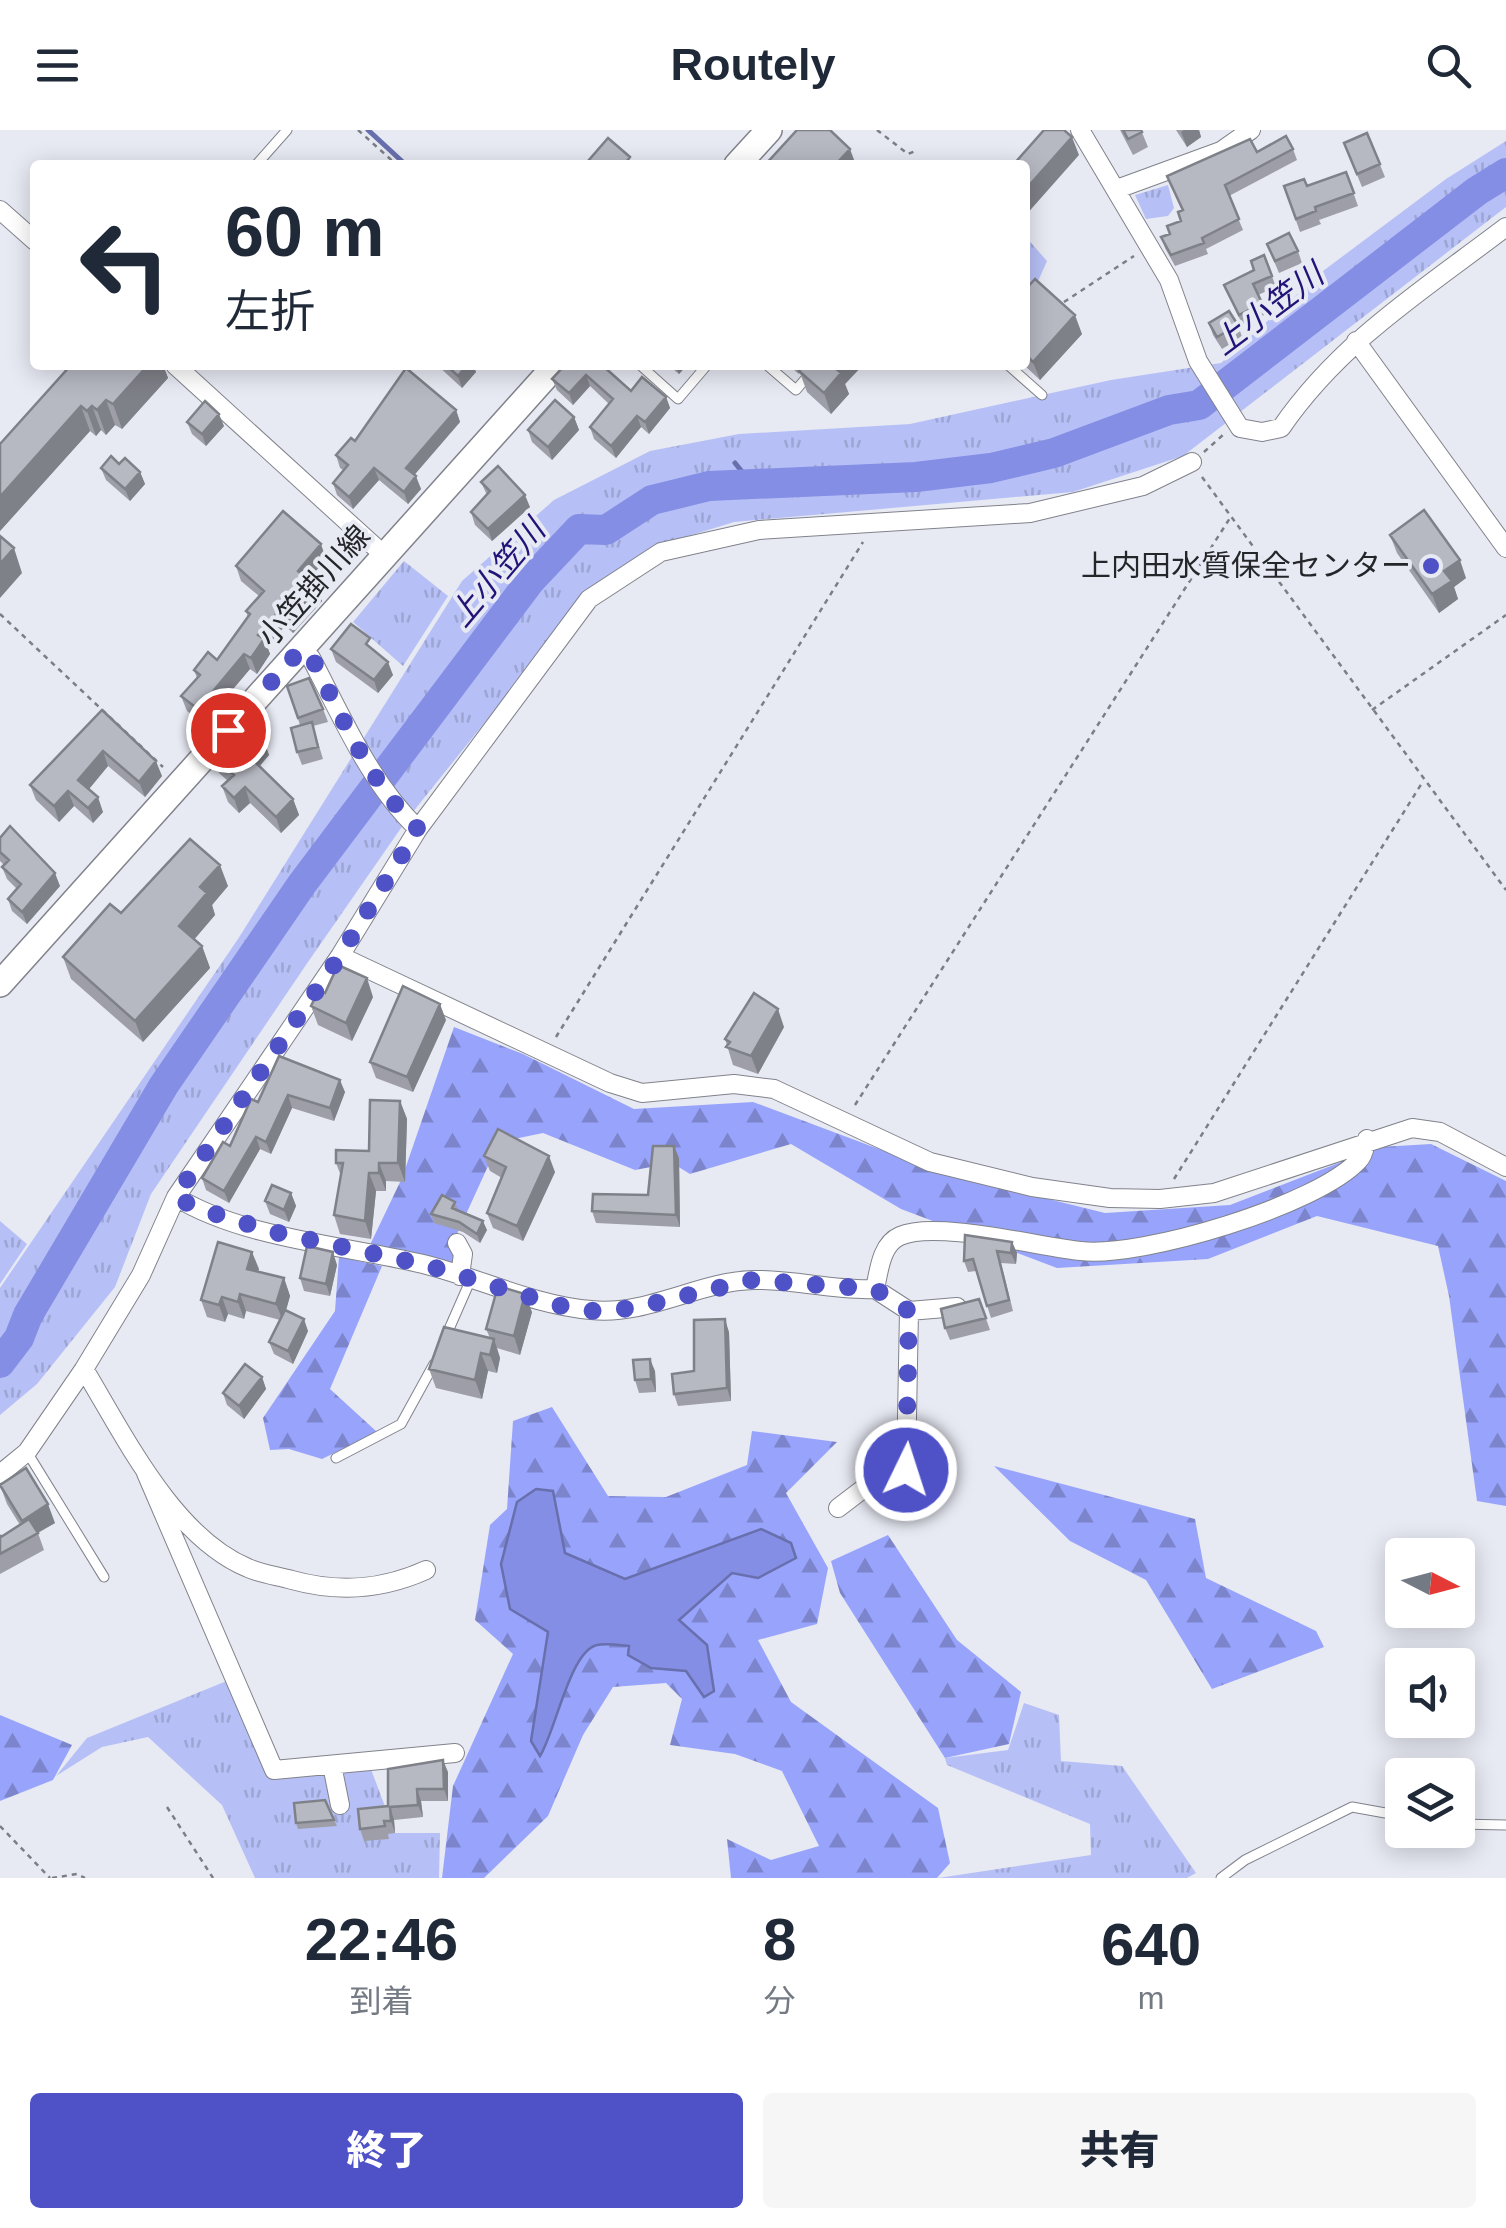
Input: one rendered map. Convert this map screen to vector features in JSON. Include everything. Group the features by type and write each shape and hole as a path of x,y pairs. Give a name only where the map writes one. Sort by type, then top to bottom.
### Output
{"main road":[{"path":"740,160 755,135"},
{"name":"小笠掛川線","path":"0,984 552,370"}],"street":[{"path":"1080,130 1176,296 1198,361 1232,415 1262,432 1281,428 1313,381 1356,341 1506,228"},
{"path":"1116,190 1221,151 1251,130"},
{"path":"0,210 30,236"},
{"path":"1356,341 1506,548"},
{"path":"180,370 385,556"},
{"path":"0,1474 27,1452 84,1368 141,1275 176,1196 340,956 418,829 590,599 661,552 758,530 1030,513 1086,503 1143,486 1192,462"},
{"path":"301,649 312,658 366,762 418,829"},
{"path":"340,956 610,1083 642,1092 734,1084 774,1089 930,1162 1032,1187 1160,1200 1214,1193 1367,1139 1412,1128 1440,1132 1506,1167"},
{"path":"875,1289 885,1248 898,1236 920,1232 1033,1241 1084,1252 1133,1248 1224,1228 1326,1185 1362,1158 1367,1139"},
{"path":"176,1196 193,1207 274,1232 466,1277 556,1305 594,1311 634,1308 752,1280 875,1289 909,1311 958,1307"},
{"path":"457,1242 466,1277"},
{"path":"838,1508 880,1476 906,1470 909,1311"},
{"path":"84,1368 146,1472 274,1770 454,1753"},
{"path":"146,1472 210,1546 247,1568 338,1591 398,1583 426,1570"},
{"path":"332,1764 340,1805"}],"lane":[{"path":"260,160 287,130"},
{"path":"646,370 678,398 703,370"},
{"path":"772,370 796,390 813,370"},
{"path":"1014,370 1042,395"},
{"path":"443,1343 466,1277"},
{"path":"336,1458 401,1424 436,1359"},
{"path":"27,1452 104,1577"},
{"path":"1221,1878 1260,1852 1352,1808 1385,1813"},
{"path":"1475,1824 1506,1825"}],"path":[{"path":"358,130 391,160"},
{"path":"876,130 898,150 908,154 918,150"},
{"path":"1064,302 1149,246"},
{"path":"1232,415 1192,462 1422,782 1506,890"},
{"path":"843,1123 1230,518"},
{"path":"547,1051 875,524"},
{"path":"0,614 180,783"},
{"path":"1371,710 1506,615"},
{"path":"1160,1200 1422,782"},
{"path":"167,1808 213,1878"},
{"path":"0,1826 50,1878 76,1874 85,1878"}],"green space":[{"path":"1506,141 1506,207 1183,456 1073,492 734,522 656,546 588,594 408,818 308,962 151,1194 115,1287 37,1384 0,1415 0,1288 238,939 462,581 554,500 650,451 739,434 910,424 1111,380 1221,363 1323,271 1446,179"},
{"path":"1168,185 1174,208 1168,216 1146,219 1135,195"},
{"path":"1030,242 1047,261 1030,296"},
{"path":"404,561 448,596 403,666 353,622"},
{"path":"454,1027 523,1054 634,1109 753,1102 943,1173 1105,1213 1230,1205 1380,1147 1431,1144 1506,1181 1506,1506 1477,1501 1449,1296 1438,1246 1317,1216 1208,1259 1057,1268 901,1209 791,1144 690,1174 672,1163 635,1170 543,1133 499,1142 457,1234 465,1273 369,1247 402,1178"},
{"path":"0,1221 27,1244 0,1284"},
{"path":"339,1257 382,1266 330,1389 377,1432 322,1459 289,1449 270,1450 263,1418 335,1311"},
{"path":"552,1407 608,1496 666,1497 747,1465 752,1431 837,1442 786,1493 828,1568 817,1624 758,1640 791,1702 938,1808 950,1863 937,1878 731,1878 727,1839 771,1860 819,1846 782,1771 735,1754 670,1745 682,1699 666,1683 613,1687 583,1735 548,1816 484,1878 442,1878 453,1786 513,1654 475,1620 490,1525 507,1509 513,1421"},
{"path":"994,1466 1195,1519 1206,1578 1316,1631 1324,1647 1212,1689 1146,1580 1070,1541"},
{"path":"888,1535 957,1640 1021,1692 1009,1744 945,1758 840,1593 831,1561"},
{"path":"234,1678 276,1761 366,1756 395,1833 440,1833 439,1878 255,1878 222,1805 148,1737 102,1747 56,1776 87,1738"},
{"path":"1024,1703 1059,1715 1061,1761 1122,1766 1196,1873 1187,1878 938,1878 1091,1855 1090,1824 947,1765 945,1758 1008,1750"},
{"path":"0,1715 72,1745 53,1780 0,1801"}],"shaded area":[{"path":"536,1489 553,1491 565,1553 625,1579 761,1529 791,1543 796,1558 758,1578 732,1573 679,1620 707,1645 714,1691 704,1697 686,1671 651,1668 628,1655 629,1646 597,1645 587,1650 571,1676 540,1756 531,1741 548,1632 510,1609 501,1564 517,1502"}],"building":[{"path":"797,130 830,130 850,149 840,160 770,160"},
{"path":"1044,130 1064,130 1072,137 1030,184 1030,160 1017,160"},
{"path":"1123,130 1141,130 1142,132 1128,139"},
{"path":"1367,133 1380,164 1357,174 1344,143"},
{"path":"1286,136 1293,149 1225,185 1239,219 1202,238 1204,243 1171,255 1161,237 1170,234 1167,226 1181,221 1178,212 1183,210 1167,176 1250,139 1257,152"},
{"path":"608,138 630,157 628,160 589,160"},
{"path":"1346,172 1354,193 1315,207 1316,211 1296,219 1284,186 1304,179 1307,186"},
{"path":"1289,233 1298,251 1275,261 1267,244"},
{"path":"1264,255 1272,276 1253,284 1262,303 1239,315 1224,285 1254,270 1251,261"},
{"path":"1035,279 1075,315 1033,362 1030,359 1030,284"},
{"path":"1229,311 1238,325 1217,337 1209,323"},
{"path":"67,370 144,370 113,404 106,400 97,410 92,406 87,411 81,406 0,497 0,444"},
{"path":"405,370 456,410 406,468 416,476 404,492 374,468 349,497 333,483 348,465 336,455 351,438 355,441"},
{"path":"560,370 608,370 631,391 642,377 666,397 645,422 637,416 611,446 590,427 613,399 586,375 569,393 552,379"},
{"path":"838,370 841,373 824,393 799,371"},
{"path":"555,400 574,417 548,447 528,430"},
{"path":"205,401 219,414 202,434 187,422"},
{"path":"111,456 119,464 125,458 140,472 125,489 101,468"},
{"path":"498,466 525,495 488,529 471,512 490,491 481,482"},
{"name":"上内田水質保全センター","path":"1424,510 1460,560 1444,571 1452,581 1432,594 1390,535"},
{"path":"283,511 321,544 298,571 317,586 288,618 279,611 258,635 264,639 251,658 244,654 209,696 214,700 203,713 181,696 200,675 194,670 208,652 217,660 250,614 246,611 264,591 236,566"},
{"path":"0,536 14,548 0,564"},
{"path":"351,624 370,638 366,644 388,662 374,680 331,649"},
{"path":"309,678 323,709 298,718 287,686"},
{"path":"102,710 156,761 139,782 103,751 78,780 98,797 88,808 68,791 54,806 30,785"},
{"path":"244,722 263,739 249,756 293,799 276,817 245,787 234,798 222,786 234,775 213,758"},
{"path":"312,722 318,747 297,752 291,728"},
{"path":"10,826 55,873 22,912 8,899 21,884 2,867 9,860 0,852 0,838"},
{"path":"190,839 220,865 200,887 207,893 179,926 202,946 135,1021 63,957 110,904 121,913"},
{"path":"338,965 367,978 346,1023 311,1006 319,990 325,993"},
{"path":"403,986 440,1004 407,1077 370,1062"},
{"path":"754,993 778,1009 751,1056 726,1047 730,1042 725,1039"},
{"path":"279,1056 340,1080 330,1108 288,1095 266,1142 256,1137 224,1191 202,1178 223,1142 230,1146 251,1099 258,1102"},
{"path":"370,1100 400,1101 398,1163 379,1163 379,1173 369,1173 365,1221 334,1215 343,1163 336,1163 336,1150 369,1151"},
{"path":"498,1129 549,1156 517,1226 487,1213 506,1167 484,1156"},
{"path":"653,1146 674,1146 676,1215 592,1211 593,1194 648,1195"},
{"path":"272,1185 291,1193 284,1210 265,1201"},
{"path":"442,1195 455,1202 452,1208 483,1221 477,1234 459,1222 431,1214"},
{"path":"965,1235 1012,1242 1011,1253 997,1251 1009,1300 987,1306 973,1259 964,1261"},
{"path":"218,1242 252,1252 247,1269 284,1278 276,1304 240,1294 238,1302 222,1297 219,1305 201,1300"},
{"path":"307,1246 333,1252 326,1284 300,1278"},
{"path":"498,1286 525,1294 514,1336 486,1329"},
{"path":"979,1299 986,1318 945,1328 941,1309"},
{"path":"285,1310 304,1319 288,1351 269,1342"},
{"path":"725,1319 727,1388 674,1394 672,1374 694,1371 694,1320"},
{"path":"444,1327 494,1339 490,1355 481,1353 475,1380 429,1369"},
{"path":"650,1359 651,1379 635,1380 633,1360"},
{"path":"245,1364 262,1377 239,1406 223,1393"},
{"path":"26,1468 48,1504 22,1521 0,1485"},
{"path":"29,1519 38,1533 0,1554 0,1535"},
{"path":"443,1760 444,1789 417,1789 418,1805 390,1807 391,1821 384,1821 385,1826 360,1829 358,1809 388,1806 388,1769"},
{"path":"325,1800 334,1820 296,1823 294,1803"}],"waterway":[{"path":"368,130 401,160"},
{"name":"上小笠川","path":"0,1363 19,1338 28,1315 164,1085 302,884 530,581 579,529 606,530 652,500 709,486 916,477 991,468 1054,453 1169,410 1199,405 1477,191 1506,173"},
{"path":"735,463 752,484"}],"place":[{"name":"上内田水質保全センター","path":"1431,566"}],"route":[{"path":"228,730 301,649 312,658 366,762 418,829 340,956 176,1196 193,1207 274,1232 426,1265 556,1305 594,1311 634,1308 752,1280 875,1289 909,1311 906,1470"}]}
